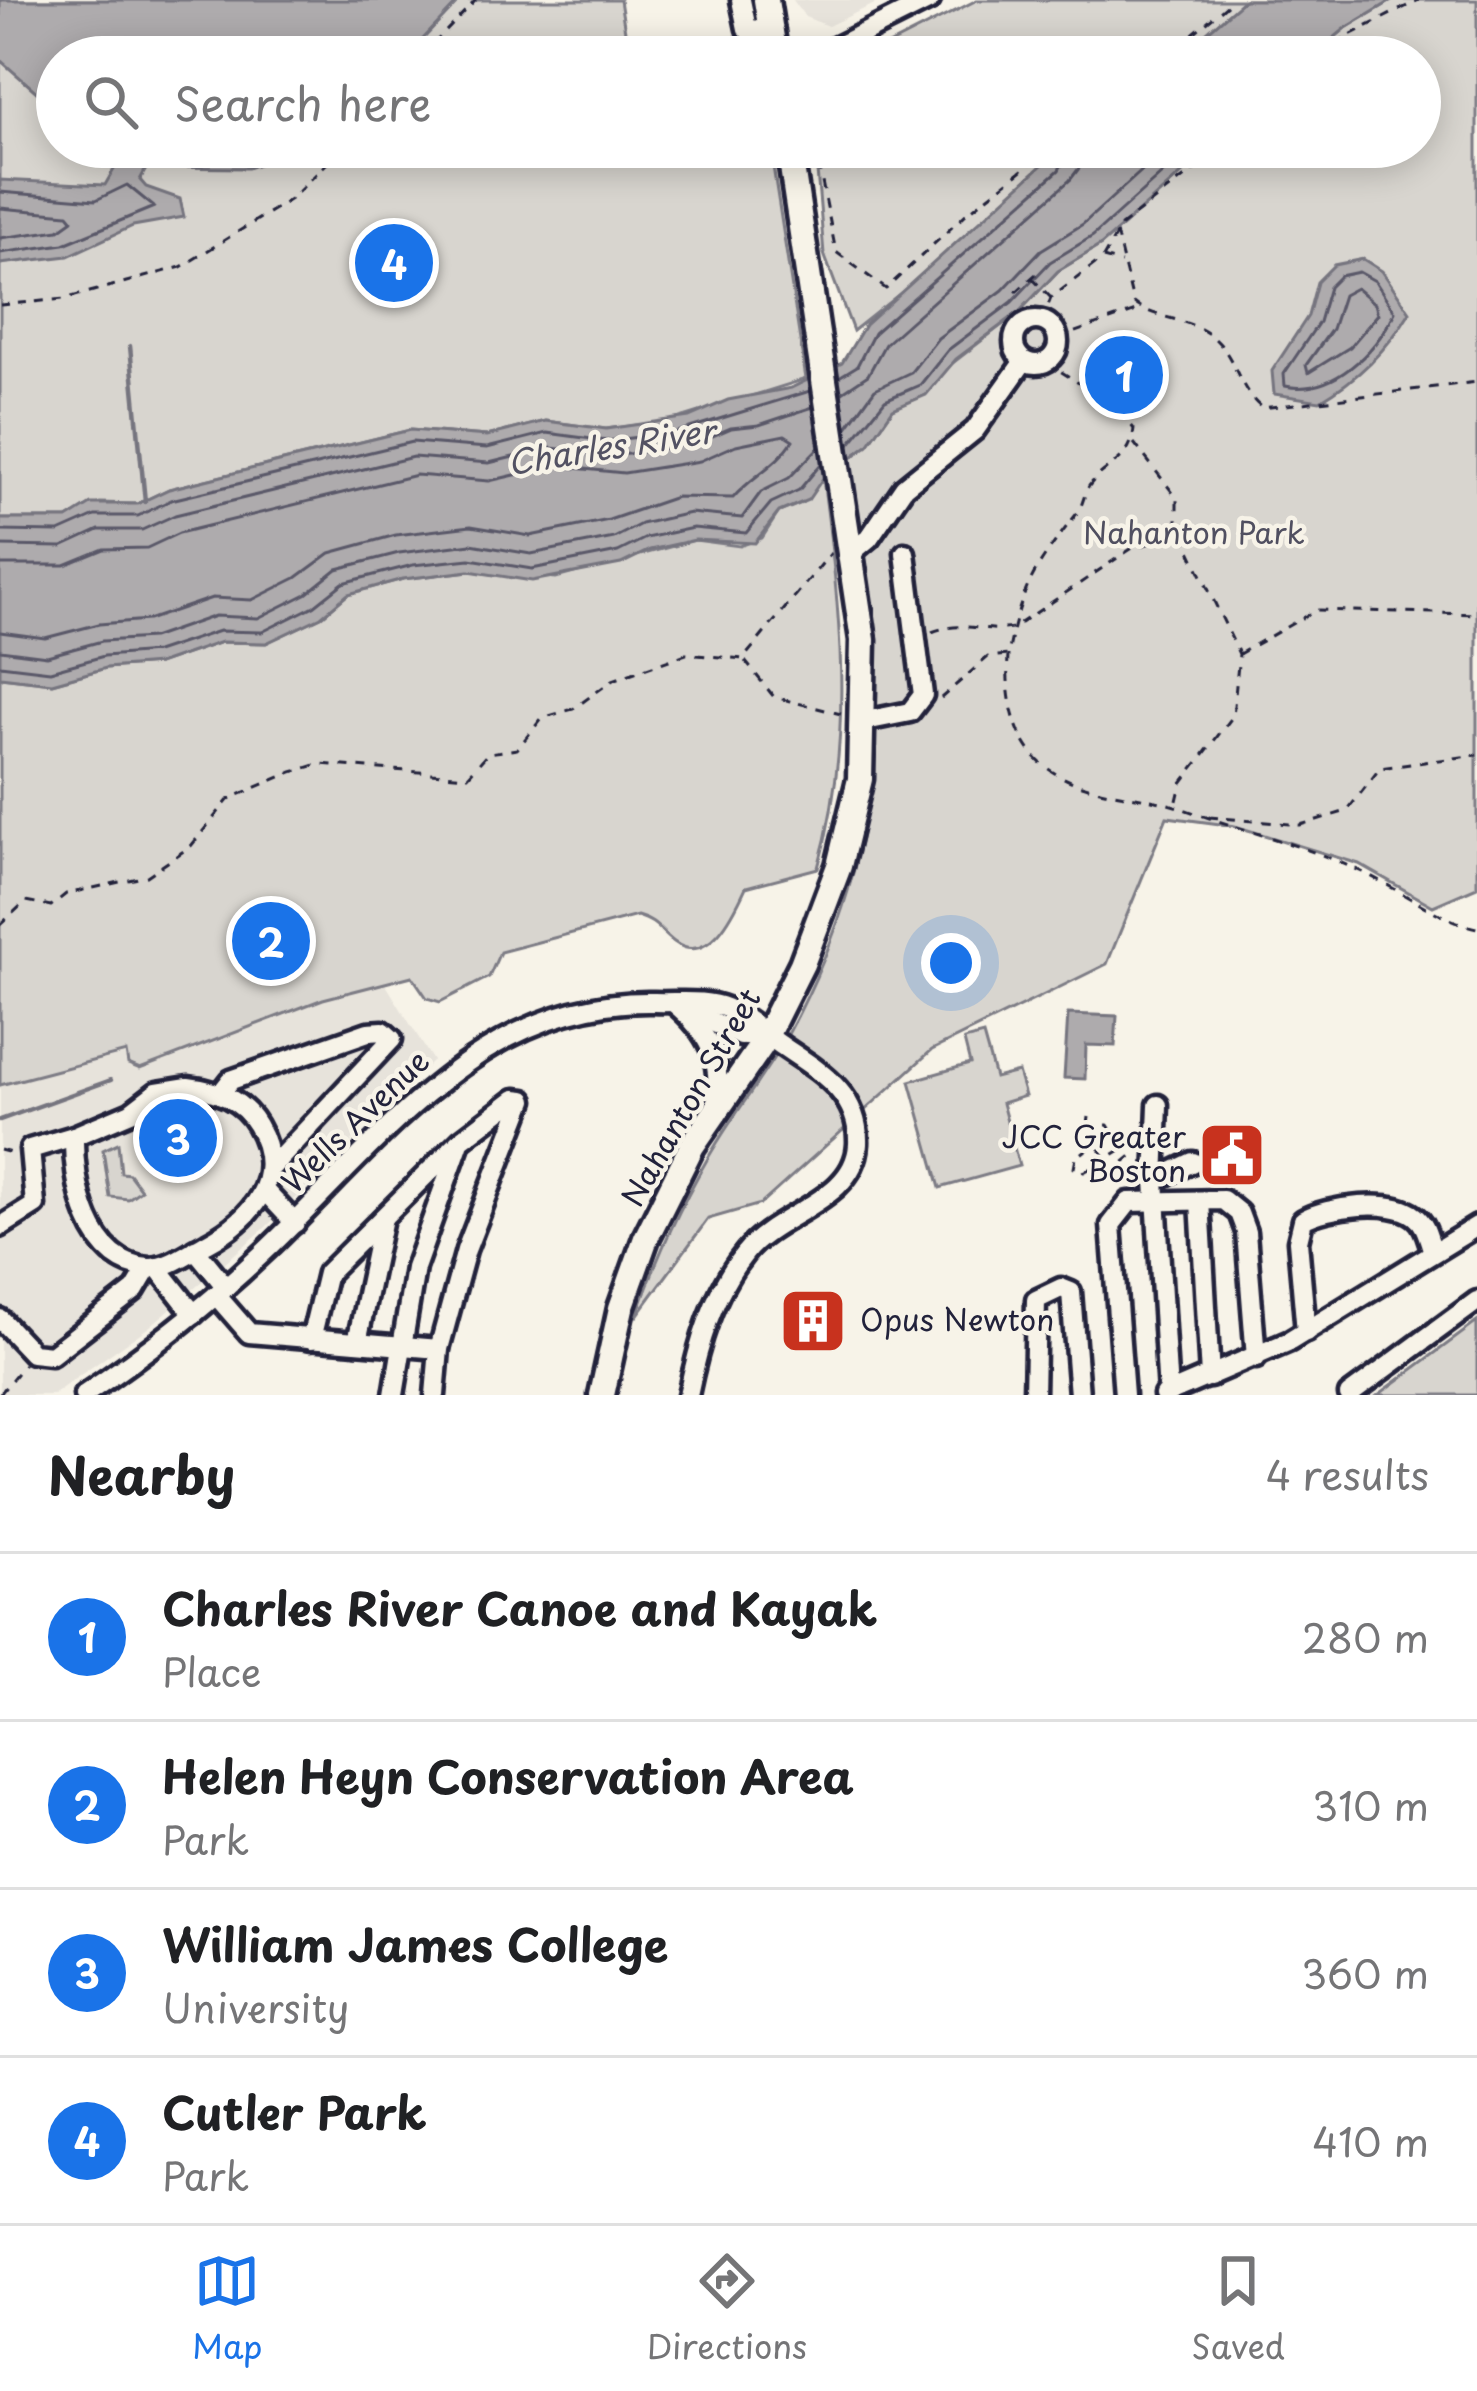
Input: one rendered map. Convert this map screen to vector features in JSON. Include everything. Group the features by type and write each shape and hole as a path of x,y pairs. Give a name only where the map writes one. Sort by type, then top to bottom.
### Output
{"main road":[{"path":"766,0 772,36"},
{"name":"Nahanton Street","path":"602,1395 615,1329 642,1248 668,1189 767,1036 802,964 839,866 856,797 854,718 863,640 792,168"}],"street":[{"path":"741,0 748,29 771,30"},
{"path":"858,36 930,0"},
{"path":"1028,321 1042,321 1058,338 1056,352 1046,362 1024,361 1015,350 1014,337 1028,321"},
{"path":"850,547 869,538 904,487 981,424 1024,361"},
{"path":"854,718 905,714 921,700 905,553"},
{"path":"674,1003 713,1049 718,1079 712,1116"},
{"name":"Wells Avenue","path":"84,1395 221,1291 427,1091 489,1045 532,1025 594,1007 674,1003 741,1036 767,1036"},
{"path":"220,1094 235,1078 368,1031 382,1031 392,1039 268,1170"},
{"path":"688,1395 711,1315 739,1261 772,1225 840,1184 856,1157 855,1119 845,1095 767,1036"},
{"path":"0,1227 34,1205 30,1149 131,1112 162,1090 188,1087 220,1094 248,1112 259,1128 268,1170 264,1190 238,1226 153,1267 136,1290 55,1353 32,1353 0,1319"},
{"path":"311,1339 327,1273 461,1140 515,1099 524,1100 526,1108 466,1250 439,1349 435,1395"},
{"path":"1158,1106 1155,1180 1145,1202 1166,1394 1306,1332 1477,1226"},
{"path":"74,1136 74,1173 86,1216 111,1249 153,1267 194,1314"},
{"path":"394,1395 415,1268 461,1140"},
{"path":"1155,1180 1192,1162"},
{"path":"264,1190 295,1223"},
{"path":"1124,1395 1111,1225 1115,1213 1145,1202 1223,1200 1239,1213 1246,1232 1256,1358"},
{"path":"1200,1201 1210,1377"},
{"path":"1306,1332 1298,1241 1303,1220 1370,1207 1398,1209 1421,1222 1432,1250"},
{"path":"357,1342 382,1218"},
{"path":"195,1250 247,1332 439,1349"},
{"path":"1034,1395 1036,1300 1061,1288 1071,1292 1079,1395"},
{"path":"1349,1395 1477,1300"},
{"name":"Wells Avenue","path":"104,1395 120,1370"}],"path":[{"path":"441,36 476,0"},
{"path":"1190,36 1233,0"},
{"path":"1347,36 1419,0"},
{"path":"0,305 64,298 181,268 292,199 322,168"},
{"path":"819,168 836,253 886,289 1025,168"},
{"path":"1042,321 1051,298 1103,258 1116,233 1197,168"},
{"path":"1116,233 1133,302 1141,309 1180,317 1219,343 1251,399 1262,408 1477,382"},
{"path":"1103,258 1123,264"},
{"path":"1016,292 1034,276 1051,298"},
{"path":"1058,338 1141,309"},
{"path":"1084,384 1100,367 1125,359"},
{"path":"1046,362 1126,415 1134,429 1127,456 1090,484 1080,509 1046,548 1018,603 1006,678 1017,730 1028,751 1048,769 1078,783 1175,806 1359,870 1477,928"},
{"path":"1302,404 1309,412"},
{"path":"1132,441 1161,471 1177,499 1182,534 1238,654 1233,716 1181,784 1175,806"},
{"path":"917,636 950,624 1013,628 1131,549 1163,544 1182,534"},
{"path":"743,659 812,572 850,547"},
{"path":"1238,654 1316,610 1477,614"},
{"path":"0,926 26,901 51,906 66,895 147,876 191,846 229,799 274,778 319,764 468,776 488,753 517,749 542,718 573,709 613,680 686,654 743,659 774,697 854,718"},
{"path":"921,700 947,694 988,657 1008,655"},
{"path":"1199,816 1300,826 1347,811 1380,768 1477,755"},
{"path":"1089,1117 1096,1144 1145,1202"},
{"path":"1088,1125 1110,1127 1076,1158 1075,1168 1084,1172 1126,1143 1134,1146 1133,1155 1114,1170"},
{"path":"0,1394 32,1353"}],"shaded area":[{"path":"793,0 883,0 828,26 805,17"},
{"path":"385,983 433,1061 264,1229 149,1327 52,1395 0,1395 0,1085"}],"green space":[{"path":"0,0 620,0 626,36 36,36 36,168 773,168 806,379 674,420 606,429 546,421 487,436 410,430 169,489 137,504 100,503 67,519 0,519"},
{"path":"977,0 1267,0 1222,36 906,36"},
{"name":"Nahanton Park","path":"1393,0 1477,0 1477,887 1433,906 1359,864 1235,826 1167,817 1107,964 932,1050 761,1204 708,1219 636,1317 693,1185 787,1036 823,962 848,891 864,822 874,684 850,459 868,445 893,409 1019,312 1058,271 1101,245 1188,168 1441,168 1441,36 1336,36"},
{"path":"817,168 1058,168 853,331 824,254"},
{"path":"823,478 841,673 837,770 818,868 746,887 719,933 698,948 674,942 637,916 500,952 489,977 440,1002 427,998 412,976 323,999 140,1069 128,1064 126,1052 0,1085 0,677 52,683 106,668 158,664 221,642 266,643 321,617 348,594 403,579 469,571 556,578 695,540 740,546 762,538 779,512 802,503"},
{"path":"983,1035 995,1078 1018,1072 1025,1096 1002,1103 1019,1166 940,1188 910,1081 970,1064 964,1040"},
{"path":"118,1143 121,1173 129,1174 141,1190 128,1199 110,1197 103,1150"},
{"path":"1477,1322 1477,1395 1378,1395"}],"water":[{"path":"0,0 460,0 426,36 36,36 36,92 0,60"},
{"path":"1244,0 1393,0 1336,36 1202,36"},
{"path":"115,168 146,168 140,180 146,187 180,199 184,217 133,226 68,256 0,264 0,180 105,185"},
{"name":"Charles River","path":"1039,168 1188,168 1101,245 1058,271 1019,312 956,359 926,395 893,409 868,445 823,478 808,500 779,512 755,543 695,540 650,550 621,564 532,581 469,571 403,579 348,594 321,617 266,643 221,642 158,664 106,668 52,683 0,677 0,519 67,519 91,504 137,504 169,489 410,430 487,436 546,421 606,429 689,417 728,400 791,388 842,363 865,325"},
{"path":"1363,259 1382,271 1410,312 1401,326 1359,373 1320,401 1274,394 1272,371 1308,316 1317,282 1334,265"},
{"path":"1068,1014 1117,1016 1115,1046 1086,1045 1085,1079 1064,1078"}],"waterway":[{"path":"130,346 145,502"},
{"path":"0,1120 111,1080"}],"place":[{"name":"Cutler Park","path":"394,263"},
{"name":"Charles River Canoe and Kayak","path":"1124,375"},
{"name":"Helen Heyn Conservation Area","path":"271,941"},
{"name":"William James College","path":"178,1138"},
{"name":"JCC Greater Boston","path":"1232,1155"},
{"name":"Opus Newton","path":"813,1321"}]}
